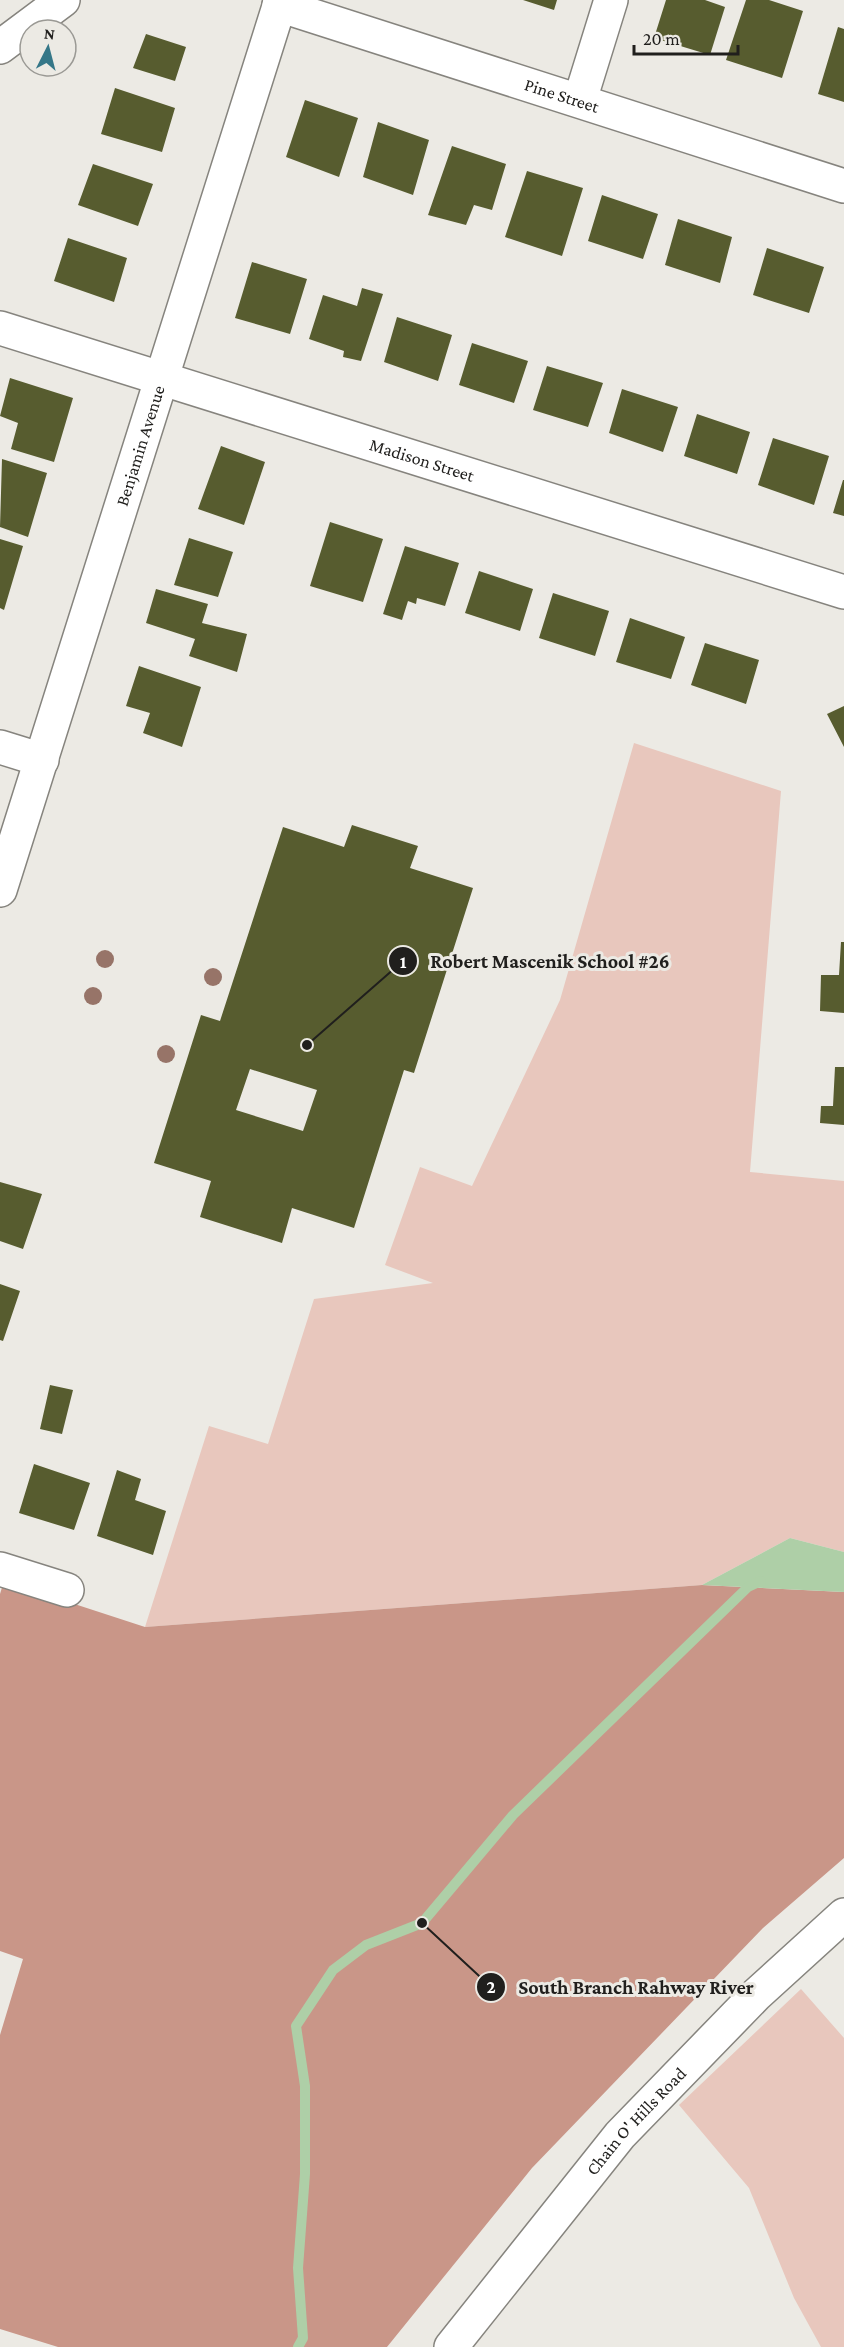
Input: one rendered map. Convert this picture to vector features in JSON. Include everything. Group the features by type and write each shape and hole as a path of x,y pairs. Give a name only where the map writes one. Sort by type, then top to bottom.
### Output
{"street":[{"path":"0,47 63,0"},
{"path":"580,100 611,0"},
{"name":"Pine Street","path":"280,2 844,186"},
{"name":"Benjamin Avenue","path":"0,890 280,2"},
{"name":"Madison Street","path":"0,328 844,592"},
{"path":"0,747 42,760"},
{"path":"0,1569 67,1590"},
{"name":"Chain O' Hills Road","path":"451,2347 620,2135 756,1995 844,1915"}],"shaded area":[{"path":"634,743 781,791 750,1172 844,1181 844,1552 790,1538 702,1585 145,1627 209,1426 268,1444 314,1299 433,1283 385,1265 420,1167 472,1186 560,1000"},
{"path":"790,1538 844,1552 844,1592 702,1585"},
{"path":"4,1581 145,1627 702,1585 844,1592 844,1858 763,1928 532,2168 387,2347 58,2347 0,2329 0,2035 23,1959 0,1951 0,1594"},
{"path":"801,1989 844,2038 844,2347 821,2347 794,2298 749,2188 679,2105"}],"building":[{"path":"523,0 557,0 554,10"},
{"path":"666,0 705,0 725,7 710,55 654,38"},
{"path":"746,0 769,0 803,11 782,78 726,60"},
{"path":"838,27 844,29 844,102 818,94"},
{"path":"146,34 186,47 175,81 133,68"},
{"path":"115,88 175,108 162,152 101,134"},
{"path":"305,100 358,118 339,177 286,157"},
{"path":"378,122 429,140 413,195 363,177"},
{"path":"452,146 506,164 492,210 474,205 466,225 428,215"},
{"path":"93,164 153,184 138,226 78,205"},
{"path":"527,171 583,188 562,256 505,237"},
{"path":"602,195 658,214 643,259 588,241"},
{"path":"678,219 732,237 720,283 665,265"},
{"path":"68,238 127,258 114,302 54,281"},
{"path":"767,248 824,267 809,313 753,295"},
{"path":"252,262 307,279 290,334 235,318"},
{"path":"362,288 383,294 361,361 343,357 344,351 309,339 323,295 357,306"},
{"path":"397,317 452,335 438,381 384,362"},
{"path":"472,343 528,361 514,403 459,385"},
{"path":"547,366 603,383 588,427 533,410"},
{"path":"10,378 73,398 54,462 11,449 18,423 0,416"},
{"path":"622,389 678,407 663,452 609,433"},
{"path":"697,414 750,432 737,474 684,456"},
{"path":"773,438 829,456 814,505 758,485"},
{"path":"221,446 265,462 244,525 198,509"},
{"path":"2,459 47,473 28,537 0,527"},
{"path":"844,480 844,516 833,513"},
{"path":"330,522 383,539 363,602 310,586"},
{"path":"189,538 233,552 218,597 174,585"},
{"path":"0,539 23,546 4,610 0,608"},
{"path":"405,546 459,563 445,606 417,598 416,604 408,601 402,620 383,614"},
{"path":"479,571 533,589 520,631 465,613"},
{"path":"156,589 208,604 202,623 247,634 237,672 189,656 195,639 146,623"},
{"path":"553,593 609,611 595,656 539,638"},
{"path":"630,618 685,637 671,679 616,662"},
{"path":"705,643 759,660 746,704 691,685"},
{"path":"139,666 201,687 182,747 143,733 150,713 126,706"},
{"path":"844,706 844,747 827,714"},
{"path":"352,825 418,846 410,868 473,888 414,1073 404,1070 354,1228 292,1208 282,1243 200,1217 211,1181 154,1163 201,1015 220,1021 283,827 344,847","holes":["250,1069 317,1090 303,1131 236,1110"]},
{"path":"841,942 844,942 844,1013 820,1011 821,975 839,975"},
{"path":"835,1067 844,1067 844,1125 820,1123 821,1106 833,1106"},
{"path":"0,1182 42,1194 23,1249 0,1241"},
{"path":"0,1284 20,1291 3,1341 0,1340"},
{"path":"50,1385 73,1390 62,1434 40,1429"},
{"path":"34,1464 90,1483 74,1530 19,1513"},
{"path":"117,1470 141,1479 135,1500 166,1511 153,1555 97,1536"}],"waterway":[{"path":"298,2347 303,2338 298,2268 305,2174 305,2086 296,2026 333,1970 366,1945 422,1923 513,1815 748,1587 761,1581"}],"place":[{"name":"Robert Mascenik School #26","path":"307,1045"},
{"name":"South Branch Rahway River","path":"422,1923"}]}
